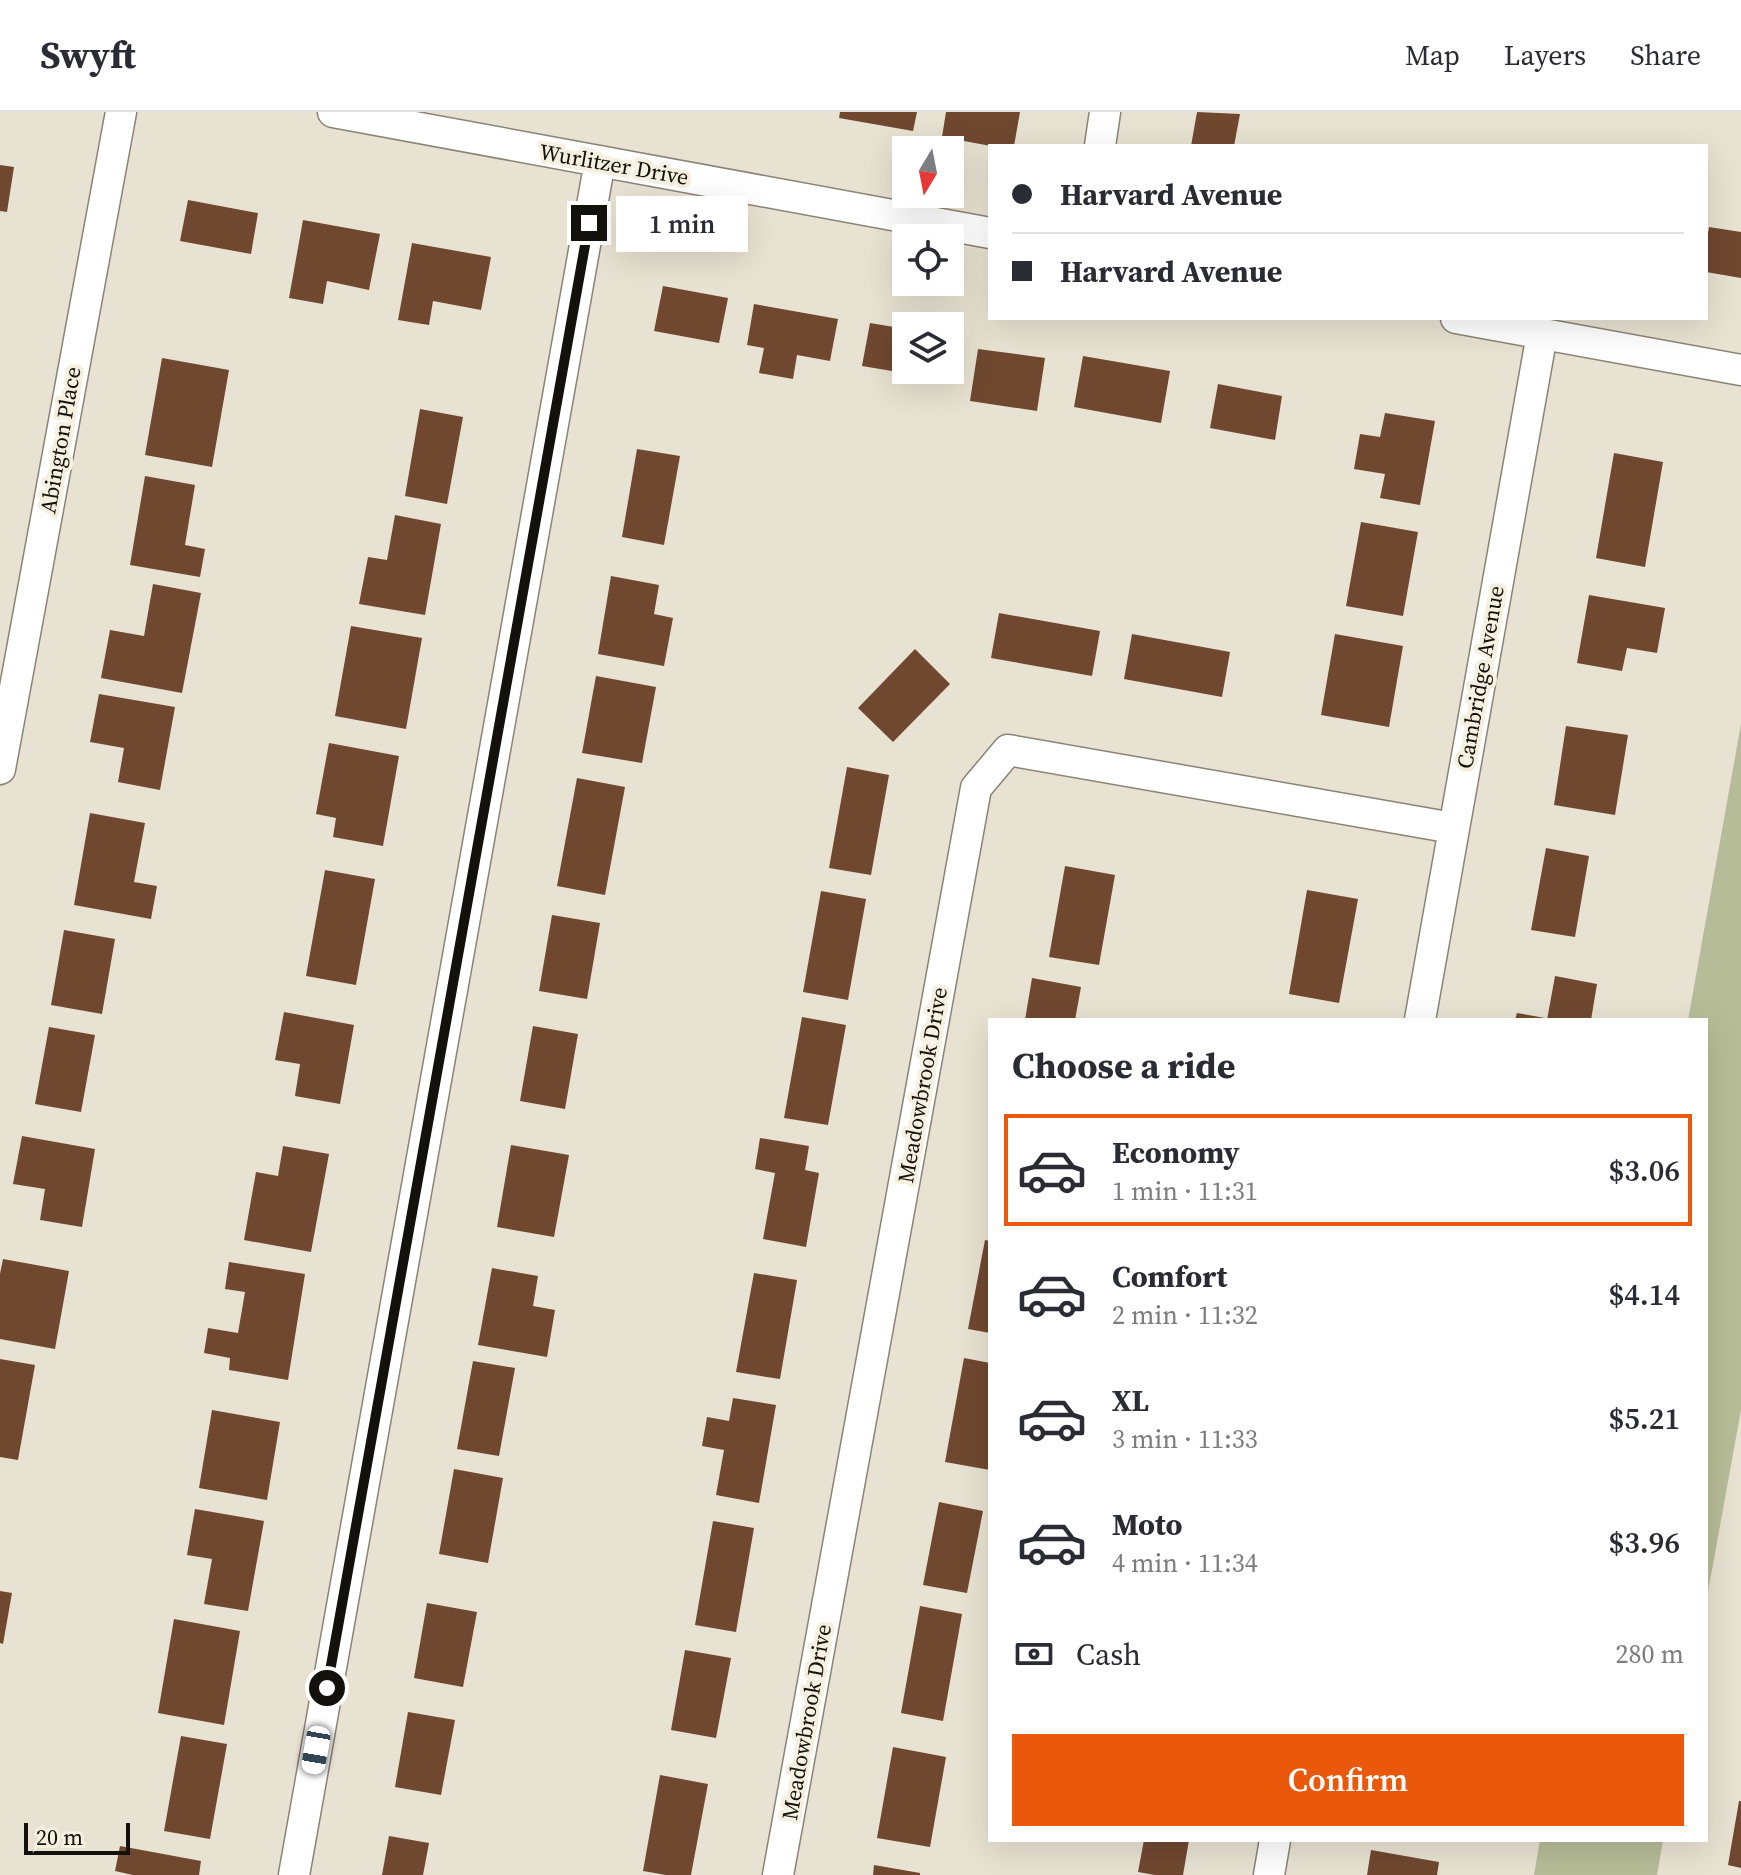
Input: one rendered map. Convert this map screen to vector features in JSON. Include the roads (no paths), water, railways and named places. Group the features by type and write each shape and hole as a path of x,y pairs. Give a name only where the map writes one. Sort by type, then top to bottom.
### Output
{"street":[{"name":"Abington Place","path":"0,769 121,112"},
{"name":"Wurlitzer Drive","path":"333,112 988,233"},
{"path":"1100,144 1105,112"},
{"path":"294,1875 600,161"},
{"path":"1467,320 1741,370"},
{"name":"Cambridge Avenue","path":"1420,1018 1542,334"},
{"name":"Meadowbrook Drive","path":"778,1875 976,788 1008,750 1453,828"},
{"path":"1269,1875 1275,1842"}]}
